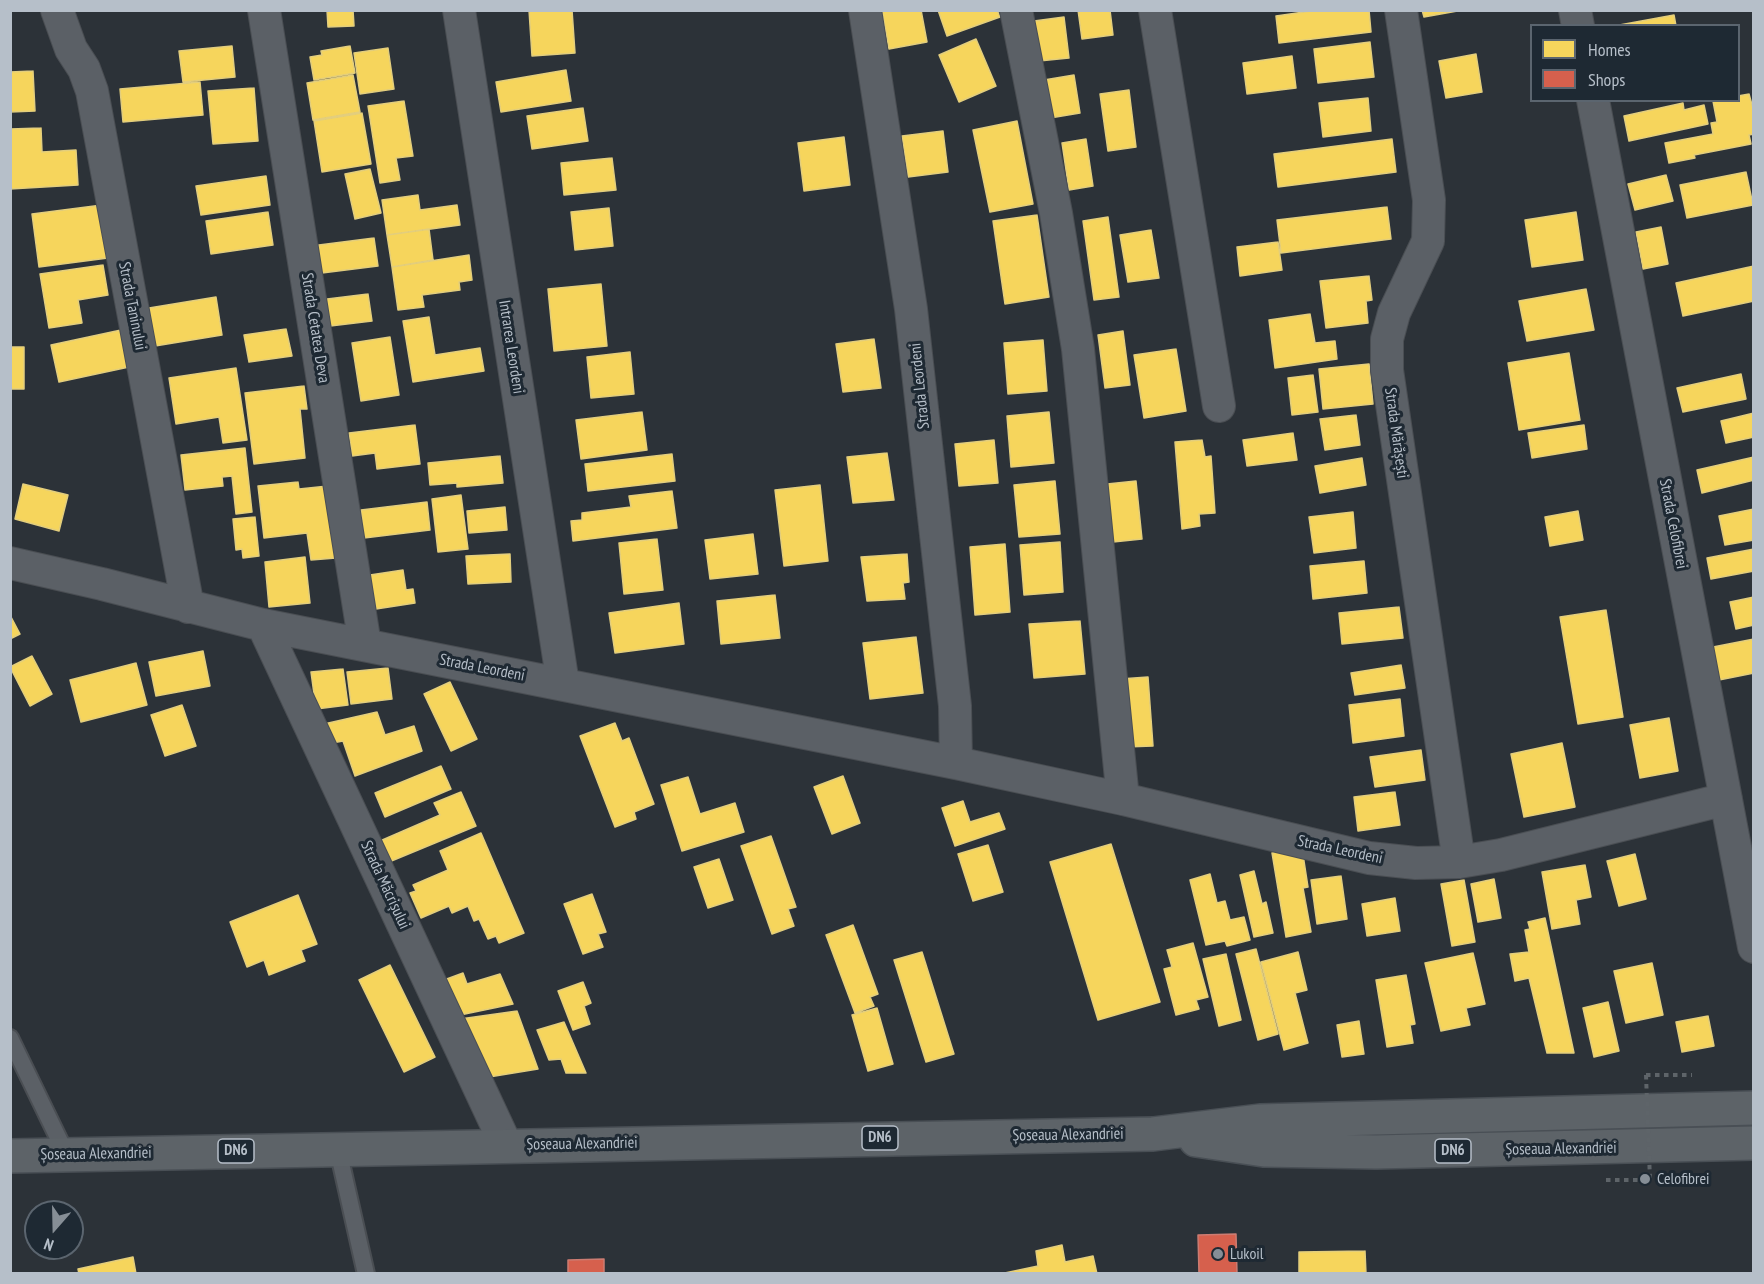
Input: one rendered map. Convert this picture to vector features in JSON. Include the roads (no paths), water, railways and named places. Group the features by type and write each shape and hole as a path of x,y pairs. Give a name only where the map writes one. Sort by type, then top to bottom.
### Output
{"main road":[{"name":"Șoseaua Alexandriei","path":"10,1156 1153,1134 1260,1121 1754,1108"},
{"name":"Șoseaua Alexandriei","path":"1153,1134 1263,1150 1376,1152 1754,1143"}],"street":[{"name":"Strada Taninului","path":"57,10 71,49 84,69 92,92 188,607"},
{"name":"Strada Cetatea Deva","path":"264,10 365,645"},
{"name":"Intrarea Leordeni","path":"459,10 563,684"},
{"name":"Strada Leordeni","path":"865,10 911,309 955,706 956,763"},
{"path":"1016,10 1056,213 1078,349 1124,799"},
{"path":"1155,10 1219,406"},
{"name":"Strada Mărășești","path":"1401,10 1430,200 1428,241 1394,313 1387,339 1387,370 1459,862"},
{"name":"Strada Celofibrei","path":"1593,102 1754,947"},
{"name":"Strada Leordeni","path":"10,563 263,625 956,763 1124,799 1369,858 1416,863 1459,862 1501,855 1726,799"},
{"name":"Strada Măcrișului","path":"263,625 506,1145"}],"lane":[{"path":"10,1038 66,1154"},
{"path":"338,1150 366,1274"}],"place":[{"name":"Celofibrei","path":"1645,1179"},
{"name":"Lukoil","path":"1218,1254"}]}
